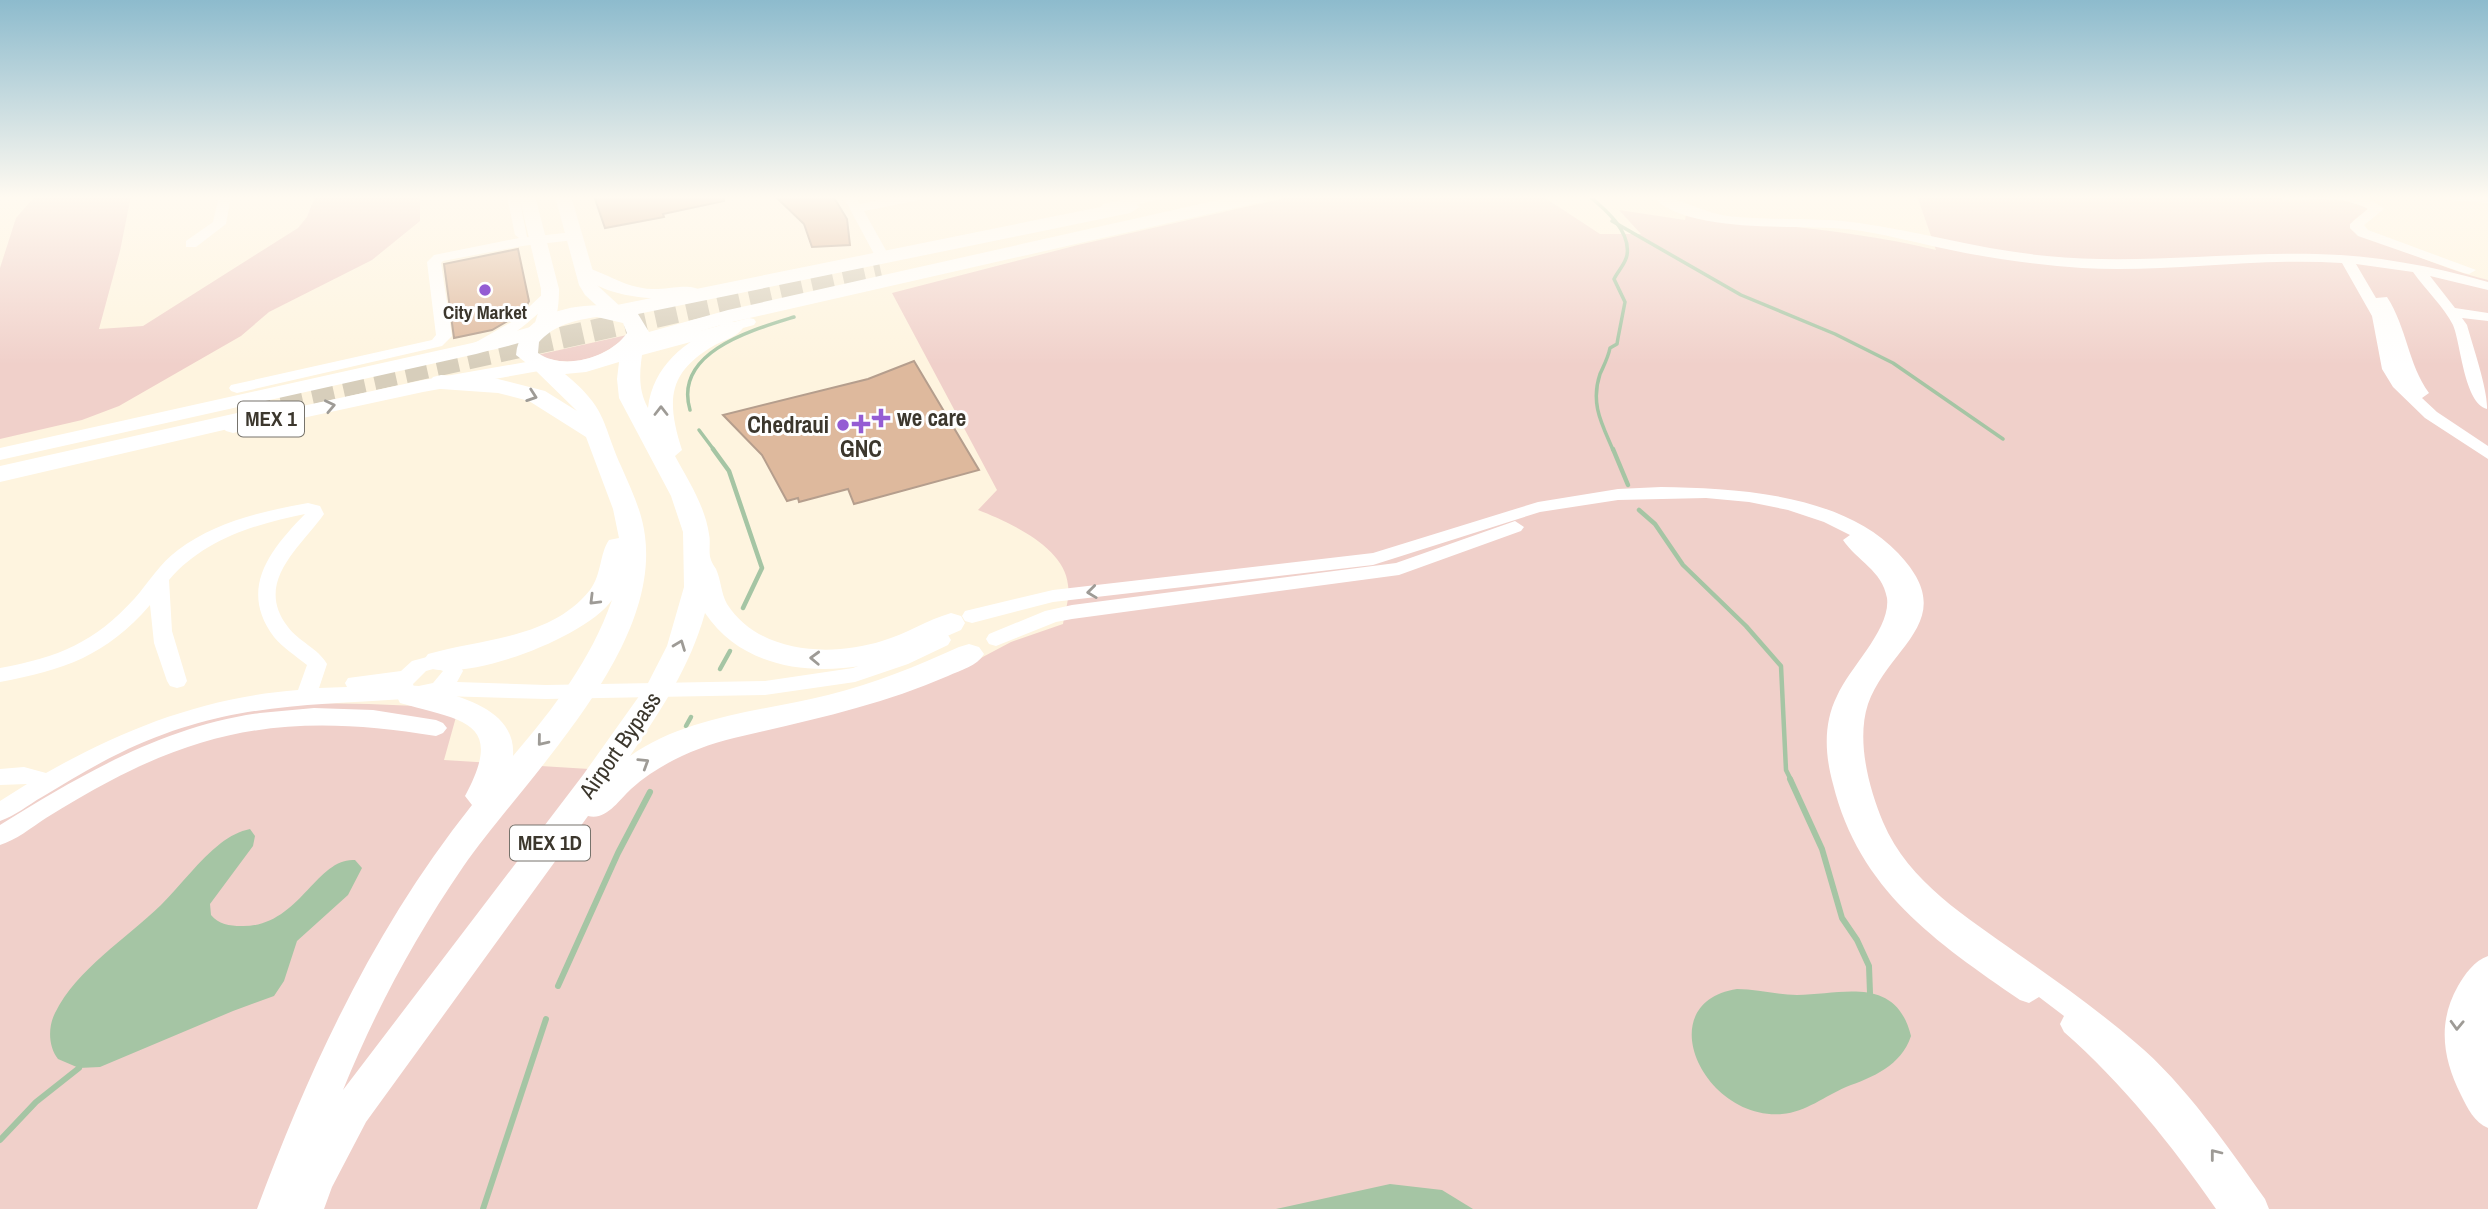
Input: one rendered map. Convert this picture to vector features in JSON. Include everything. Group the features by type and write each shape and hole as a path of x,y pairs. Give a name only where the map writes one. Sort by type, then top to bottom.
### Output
{"highway":[{"path":"929,252 615,312 578,313 540,329 528,341 526,350 530,359 542,365 572,367 593,363 631,348 741,319 1045,252"},
{"path":"881,266 943,252"},
{"path":"881,266 950,252"},
{"path":"725,290 713,306 717,311 741,319"},
{"name":"Airport Bypass","path":"303,1209 315,1178 352,1109 594,784 659,691 681,646 698,587 698,551 690,510 631,398 628,379 631,348 638,333 636,323 615,312"},
{"path":"673,477 670,449 662,425 661,393 664,383 682,358 741,319"},
{"name":"MEX 1D","path":"278,1209 319,1097 397,940 456,851 568,707 608,643 626,595 633,557 632,529 621,491 593,418 580,398 549,374 542,365"},
{"path":"432,384 491,385 537,396 598,434"},
{"path":"0,456 247,404"},
{"path":"0,477 247,404"},
{"path":"444,664 532,640 571,619 599,597 613,577 618,561 621,491"},
{"path":"698,551 711,599 725,622 745,640 785,655 813,658 877,653 964,637"},
{"path":"313,1209 363,1120 432,1022 588,814 622,778 663,752 710,732 863,697 926,674 964,637"},
{"path":"265,1209 283,1150 307,1087 346,1005 401,910 478,800 498,765 495,738 476,715 415,688"}],"main road":[{"path":"536,252 551,294 540,329"},
{"path":"578,252 582,270 592,291 615,312"},
{"name":"MEX 1","path":"0,456 477,348 540,329"},
{"path":"422,360 434,365 437,372 432,384"},
{"name":"MEX 1","path":"0,477 432,384 542,365"}],"street":[{"path":"247,404 437,342 443,336 436,261 467,252"},
{"path":"875,252 881,266"},
{"path":"582,270 606,284 628,292 660,295 881,266 930,252"},
{"path":"1989,252 2056,260 2133,264 2256,259 2353,260 2488,286"},
{"path":"2418,252 2488,276"},
{"path":"2353,260 2392,351 2413,383 2424,396 2463,429 2488,445"},
{"path":"2471,271 2488,266"},
{"path":"2419,271 2460,325 2478,391 2487,404"},
{"path":"477,348 520,323 551,294"},
{"path":"2451,312 2488,317"},
{"path":"2392,351 2390,369 2413,399 2431,415 2488,454"},
{"path":"0,799 131,738 239,699 307,692 415,688 546,692 783,687 824,690 872,682 919,669 964,637 1053,596 1154,593 1399,569 1532,522 1610,507 1661,505 1751,509 1843,528 1879,563 1905,611 1893,624 1843,701 1837,737 1868,850 1883,873 1905,899 1937,927 2052,1008 2123,1067 2191,1148 2233,1209"},
{"path":"0,675 55,664 102,642 181,556 195,547 251,523 304,509 314,510 315,514 295,535 273,567 268,580 267,604 281,633 317,664 307,692"},
{"path":"251,523 279,525 295,535"},
{"path":"160,579 161,640 177,681"},
{"path":"964,637 1154,593"},
{"path":"415,688 451,677 444,664"},
{"path":"415,688 419,666 444,664 463,680 486,689"},
{"path":"226,725 239,699"},
{"path":"0,835 70,791 119,765 171,743 226,725 267,719 335,716 377,718 436,728"},
{"path":"0,777 24,775 41,780"},
{"path":"0,812 41,780"},
{"path":"1854,795 1867,812 1891,859 1930,905 2126,1049 2176,1104 2255,1209"},
{"path":"2488,967 2469,986 2455,1020 2459,1060 2488,1115"},
{"path":"2488,995 2483,1001 2477,1026 2481,1058 2488,1079"}],"shaded area":[{"path":"5,252 120,252 99,329 143,326 259,252 381,252 372,260 269,312 241,336 119,406 82,420 0,439 0,268"},
{"path":"1049,252 2408,252 2488,280 2488,1209 0,1209 0,817 91,761 217,713 310,703 369,704 416,706 456,717 444,760 638,772 677,753 962,668 1011,642 1063,624 1068,594 1065,571 1057,559 1034,538 1005,521 978,510 997,490 892,293"},
{"path":"627,335 608,350 585,359 561,361 537,355"},
{"path":"250,829 255,836 253,846 210,904 211,915 224,924 261,924 278,916 329,869 341,862 355,860 362,868 348,895 297,941 284,981 274,996 100,1067 79,1068 58,1059 51,1042 51,1024 64,997 76,982 161,905 224,840"},
{"path":"1737,989 1790,995 1866,992 1893,1004 1904,1017 1911,1036 1893,1063 1866,1079 1791,1113 1754,1111 1729,1099 1710,1081 1697,1059 1692,1036 1696,1015 1710,999"},
{"path":"1390,1184 1442,1190 1473,1209 1276,1209"}],"building":[{"name":"City Market","path":"501,252 519,252 529,301 513,318 492,330 454,338 444,264"},
{"name":"Chedraui","path":"914,361 979,470 854,504 848,489 799,502 798,498 787,501 762,455 723,415 868,379"}],"waterway":[{"path":"1613,450 1599,414 1596,395 1600,374 1610,348 1617,344 1625,302 1614,279 1624,264 1626,252"},
{"path":"1667,252 1741,295 1835,334 1893,363 2003,439"},
{"path":"690,410 688,390 693,373 704,359 738,337 794,317"},
{"path":"699,430 714,450"},
{"path":"713,449 729,471 762,568 743,608"},
{"path":"1613,449 1628,485"},
{"path":"1639,510 1655,524 1683,565 1746,626 1781,666 1786,770 1791,780"},
{"path":"720,669 730,651"},
{"path":"686,726 691,717"},
{"path":"1790,779 1822,849 1842,918 1857,940 1869,966 1870,993"},
{"path":"558,986 618,853 650,792"},
{"path":"483,1209 546,1019"},
{"path":"0,1140 36,1102 79,1068"}],"tunnel":[{"path":"249,407 880,267"}],"place":[{"name":"City Market","path":"485,290"},
{"name":"we care","path":"881,418"},
{"name":"GNC","path":"861,424"},
{"name":"Chedraui","path":"843,425"}]}
